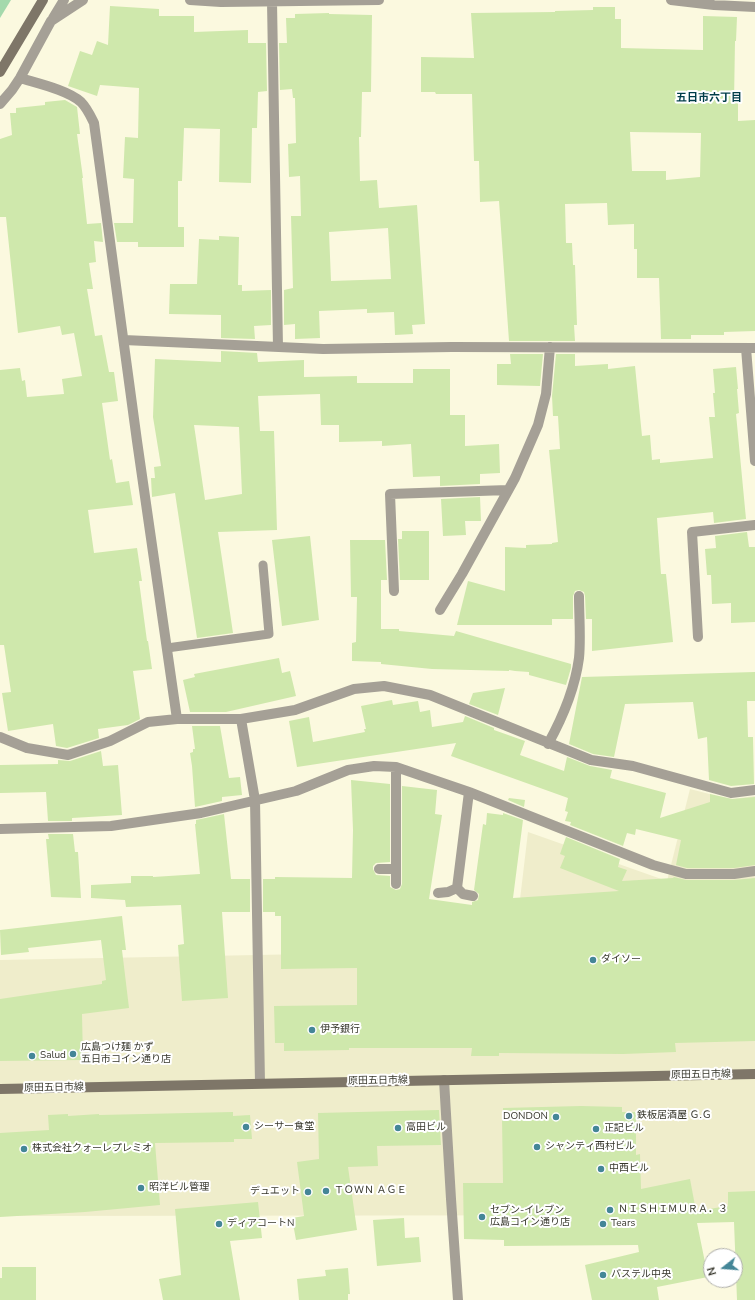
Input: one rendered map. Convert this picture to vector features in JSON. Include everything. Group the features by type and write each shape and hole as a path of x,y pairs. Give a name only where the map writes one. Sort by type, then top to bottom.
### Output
{"main road":[{"path":"0,72 43,0"},
{"name":"原田五日市線","path":"0,1089 755,1074"}],"street":[{"path":"0,104 20,78 64,0"},
{"path":"52,21 83,0"},
{"path":"190,0 272,2 379,0"},
{"path":"671,0 714,2 755,7"},
{"path":"272,2 278,347"},
{"path":"20,78 47,86 80,101 89,112 94,123 177,719"},
{"path":"124,340 323,349 550,347 750,348 755,461"},
{"path":"440,610 462,574 515,478 538,425 546,394 550,347"},
{"path":"394,591 390,494 508,490"},
{"path":"698,637 692,532 755,525"},
{"path":"548,744 562,719 572,688 579,657 579,596"},
{"path":"0,737 27,748 68,755 110,741 148,722 177,719 241,718 295,710 354,689 384,686 430,695 548,744 591,760 633,766 731,793 755,790"},
{"path":"241,718 255,800 260,1083"},
{"path":"0,829 110,826 201,813 296,791 348,770 374,766 396,767 469,792 653,865 686,874 734,874 755,871"},
{"path":"396,767 396,884"},
{"path":"457,888 469,792"},
{"path":"379,869 396,869"},
{"path":"438,893 448,892 457,888"},
{"path":"457,888 463,894 473,896"},
{"path":"444,1080 450,1199 458,1300"}],"lane":[{"path":"167,648 269,634 262,565"}],"shaded area":[{"path":"0,0 11,0 0,18"},
{"path":"690,789 733,799 755,796 755,1215 0,1216 0,960 514,950 528,832 667,881"}],"building":[{"path":"110,6 159,9 159,16 194,16 194,32 248,30 248,43 266,43 267,91 258,92 257,128 252,128 251,183 219,182 220,129 184,128 182,181 178,181 178,227 184,227 184,247 138,247 138,242 117,242 114,223 133,223 134,179 123,178 125,137 138,138 139,88 100,85 97,96 68,86 80,51 92,55 97,41 108,45"},
{"path":"593,7 615,7 615,19 621,19 621,48 703,50 703,16 737,17 734,102 738,102 738,121 755,120 755,331 724,332 724,335 691,335 691,339 661,339 659,278 637,278 637,249 634,249 634,224 608,225 607,203 565,204 566,243 572,243 573,265 575,265 577,325 574,325 575,341 509,341 499,201 480,202 479,161 474,161 472,94 436,94 435,92 421,92 421,57 474,58 471,13 593,10","holes":["630,132 701,133 700,177 666,180 666,171 632,171"]},
{"path":"329,13 372,15 371,92 362,92 361,137 359,137 360,181 377,180 379,208 417,205 425,324 412,325 413,334 395,335 394,312 367,313 367,309 319,311 320,338 295,339 295,324 284,325 284,290 293,288 291,216 301,216 300,176 289,177 288,144 296,143 295,98 293,98 292,89 280,90 279,43 287,43 286,18 295,18 295,14","holes":["388,228 391,279 331,281 329,232"]},
{"path":"65,100 77,107 80,134 77,134 87,224 101,223 103,242 94,241 96,262 89,263 93,289 87,289 95,336 102,335 109,372 114,372 118,401 102,403 110,460 112,459 116,483 129,481 133,505 88,510 94,553 137,548 142,581 139,581 152,669 133,671 140,719 128,725 98,729 99,738 67,748 56,746 53,724 8,731 2,693 11,692 4,645 0,645 0,370 20,368 22,381 25,380 27,397 64,394 62,379 82,376 74,333 62,335 60,326 18,333 6,217 0,217 0,139 12,135 10,113 16,113 16,108 45,105 45,102"},
{"path":"219,236 239,237 238,285 242,285 242,291 271,290 271,325 254,326 255,339 221,338 221,315 169,314 170,284 197,284 199,239 219,240"},
{"path":"221,351 257,353 258,362 304,360 304,377 357,376 357,383 413,383 413,369 450,369 450,415 465,415 465,446 499,444 500,473 480,474 480,484 440,486 440,476 413,477 411,444 382,446 382,441 339,442 339,425 321,425 320,394 258,396 260,431 274,431 277,530 218,532 233,633 197,638 175,493 152,497 151,478 155,478 154,467 161,466 153,417 155,359 221,362","holes":["194,425 239,427 242,494 205,500"]},
{"path":"510,354 543,354 540,386 497,385 497,364 511,364"},
{"path":"556,354 575,354 575,366 608,364 608,369 635,366 642,436 650,435 652,460 660,459 660,463 713,458 709,417 715,417 713,369 736,367 739,413 736,414 746,519 714,523 713,512 657,518 661,574 666,574 673,642 592,651 592,619 586,619 585,596 584,592 579,590 575,591 573,596 573,619 552,619 552,625 457,625 468,581 505,591 505,547 526,548 526,545 552,544 558,542 549,450 560,449 558,416 553,416 552,396"},
{"path":"480,497 481,521 465,521 466,535 443,536 441,499"},
{"path":"402,531 429,531 429,580 400,580 398,539 402,539"},
{"path":"747,532 749,547 755,547 755,622 731,623 731,603 712,604 711,575 707,575 705,549 716,548 715,536"},
{"path":"310,536 319,620 282,626 272,540"},
{"path":"350,540 385,540 387,580 381,580 381,629 399,629 399,631 454,636 456,631 571,664 566,685 529,675 529,672 509,670 432,669 381,664 381,662 352,661 352,643 356,642 357,597 351,597"},
{"path":"279,658 282,673 290,671 296,696 226,712 190,712 183,680 195,677 194,674"},
{"path":"755,672 755,701 747,701 748,737 753,737 754,784 731,786 709,780 707,737 698,739 693,702 625,704 614,757 593,754 569,744 582,677"},
{"path":"505,688 498,715 469,704 473,693"},
{"path":"392,700 393,705 418,701 420,712 430,710 432,727 463,722 465,716 494,728 494,730 525,741 520,755 564,771 567,757 590,766 612,770 610,778 666,793 660,818 710,802 710,794 732,799 755,797 755,865 734,868 687,868 676,865 681,840 636,829 635,835 627,833 623,846 570,825 571,822 565,821 568,812 565,811 568,798 451,756 456,743 297,767 289,721 309,717 313,742 365,732 364,729 366,729 361,706"},
{"path":"192,726 220,726 229,778 240,777 242,795 222,797 222,801 195,807 190,753 193,752 193,749 195,749"},
{"path":"101,751 103,766 118,765 122,815 72,818 72,821 48,821 46,792 0,793 0,765 58,764 58,760 70,761"},
{"path":"351,780 390,784 390,862 376,863 373,866 373,869 376,875 390,876 390,887 396,890 400,889 402,884 402,786 437,790 435,814 442,815 429,899 472,905 472,902 478,900 479,894 474,890 483,824 486,825 487,813 503,815 503,813 523,820 513,898 619,891 560,868 565,856 560,854 566,837 620,859 618,867 627,870 622,881 674,877 686,880 734,880 755,878 755,1041 675,1043 676,1052 623,1054 499,1053 499,1056 471,1056 472,1048 349,1048 349,1050 284,1051 284,1043 275,1043 274,1006 357,1005 357,968 281,969 281,916 275,916 275,912 263,912 263,879 275,879 275,877 352,878 353,830"},
{"path":"509,798 525,800 524,807 508,800"},
{"path":"224,814 231,879 250,879 250,912 222,912 228,998 182,1001 178,945 184,944 181,905 126,907 125,900 91,898 91,885 131,883 131,876 153,877 200,874 195,824 196,820"},
{"path":"48,834 73,834 75,852 78,852 81,898 51,897 46,839 49,839"},
{"path":"122,916 126,950 122,950 129,1008 82,1014 83,1060 0,1061 0,999 102,984 102,981 106,980 101,940 28,948 29,952 1,955 0,930"},
{"path":"581,1106 622,1107 622,1112 636,1112 636,1155 640,1154 641,1189 690,1179 696,1211 728,1206 728,1192 755,1191 755,1300 737,1300 737,1288 743,1288 743,1248 735,1248 734,1222 697,1223 703,1252 703,1278 657,1287 659,1300 592,1300 585,1265 639,1252 638,1245 504,1246 504,1240 464,1239 463,1183 503,1183 503,1108"},
{"path":"439,1110 441,1145 377,1146 378,1166 348,1167 357,1230 296,1240 292,1218 304,1216 297,1162 319,1159 318,1113"},
{"path":"233,1112 233,1116 250,1115 252,1139 234,1139 234,1142 155,1143 160,1205 85,1212 0,1217 0,1133 49,1130 48,1115 68,1114 68,1116 99,1114"},
{"path":"258,1202 262,1238 230,1241 240,1300 163,1300 159,1279 181,1275 175,1209"},
{"path":"404,1218 405,1238 419,1237 421,1262 377,1266 373,1220"},
{"path":"2,1267 36,1267 36,1300 0,1300 0,1278 2,1278"},
{"path":"348,1268 350,1294 348,1294 348,1300 299,1300 297,1279 326,1276 325,1270"}],"place":[{"name":"ダイソー","path":"593,960"},
{"name":"伊予銀行","path":"312,1030"},
{"name":"広島つけ麺 かず 五日市コイン通り店","path":"73,1054"},
{"name":"Salud","path":"32,1056"},
{"name":"鉄板居酒屋 Ｇ.Ｇ","path":"629,1116"},
{"name":"DONDON","path":"556,1117"},
{"name":"シーサー食堂","path":"246,1127"},
{"name":"高田ビル","path":"398,1128"},
{"name":"正記ビル","path":"596,1129"},
{"name":"シャンティ西村ビル","path":"537,1147"},
{"name":"株式会社クォーレプレミオ","path":"24,1149"},
{"name":"中西ビル","path":"601,1169"},
{"name":"昭洋ビル管理","path":"141,1188"},
{"name":"ＴＯＷＮ ＡＧＥ","path":"326,1191"},
{"name":"デュエット","path":"308,1192"},
{"name":"ＮＩＳＨＩＭＵＲＡ．３","path":"610,1210"},
{"name":"セブン-イレブン 広島コイン通り店","path":"482,1217"},
{"name":"ディアコートN","path":"219,1224"},
{"name":"Tears","path":"603,1224"},
{"name":"パステル中央","path":"603,1275"}],"district":[{"name":"五日市六丁目","path":"709,98"}]}
